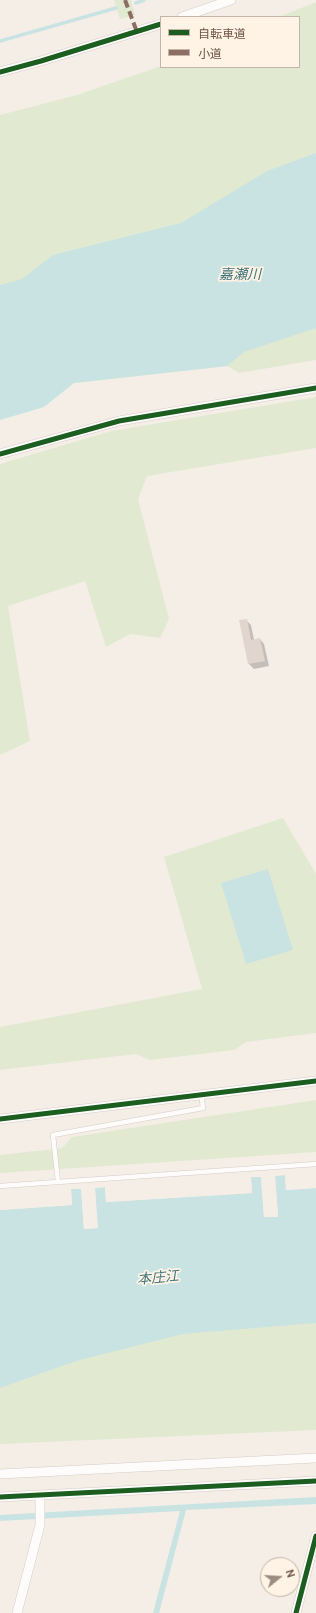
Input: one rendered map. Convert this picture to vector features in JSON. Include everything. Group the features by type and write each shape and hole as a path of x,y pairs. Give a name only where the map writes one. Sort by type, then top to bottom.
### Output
{"street":[{"path":"185,16 231,0"},
{"path":"0,72 160,24"},
{"path":"0,454 119,421 316,388"},
{"path":"0,1119 316,1081"},
{"path":"0,1474 316,1458"},
{"path":"0,1497 316,1481"},
{"path":"17,1613 40,1526 40,1495"},
{"path":"296,1613 316,1536"}],"lane":[{"path":"58,1182 53,1135 203,1108 202,1100"},
{"path":"0,1186 316,1164"}],"green space":[{"path":"114,0 131,0 135,15 120,19"},
{"path":"316,2 316,206 0,309 0,115 77,95 160,66 160,68 300,68 300,16 281,16"},
{"path":"316,308 316,360 239,373 227,366 74,383"},
{"path":"316,397 316,448 147,476 138,499 169,619 160,638 130,634 106,647 85,581 8,606 30,741 0,755 0,464 111,431"},
{"path":"283,818 316,874 316,1033 246,1042 234,1050 150,1060 136,1054 0,1070 0,1027 202,989 164,857"},
{"path":"316,1100 316,1152 0,1173 0,1155 62,1148 72,1137"},
{"path":"316,1301 316,1430 0,1444 0,1357"}],"water":[{"name":"嘉瀬川","path":"316,153 316,328 244,352 227,366 74,383 44,407 0,420 0,285 22,279 53,255 181,223 267,171"},
{"path":"268,869 293,950 246,964 221,883"},
{"name":"本庄江","path":"285,1175 286,1190 316,1188 316,1323 183,1334 76,1361 0,1388 0,1210 72,1205 71,1189 81,1189 84,1229 97,1228 95,1188 105,1187 106,1202 252,1193 251,1177 261,1177 264,1217 278,1216 275,1176"},
{"path":"316,1497 316,1504 186,1510 159,1613 153,1613 180,1511 0,1521 0,1515"}],"pier":[{"path":"274,1174 286,1174 288,1188 316,1186 316,1188 286,1190 285,1175 275,1176 278,1217 264,1217 261,1177 251,1177 252,1193 106,1202 105,1187 95,1188 98,1228 84,1229 81,1189 71,1189 72,1205 0,1210 0,1208 70,1203 70,1188 81,1187 83,1189 86,1227 96,1227 93,1188 95,1186 106,1186 108,1200 250,1191 249,1176 261,1175 263,1176 266,1215 275,1215"}],"building":[{"path":"247,619 251,640 260,638 265,661 248,664 239,620"}],"waterway":[{"path":"136,3 144,0"},
{"path":"0,41 116,8"}],"marked path":[{"path":"125,0 137,32"}],"cycle path":[{"path":"0,72 160,24"},
{"path":"0,454 119,421 316,388"},
{"path":"0,1119 316,1081"},
{"path":"0,1497 316,1481"},
{"path":"296,1613 316,1536"}]}
